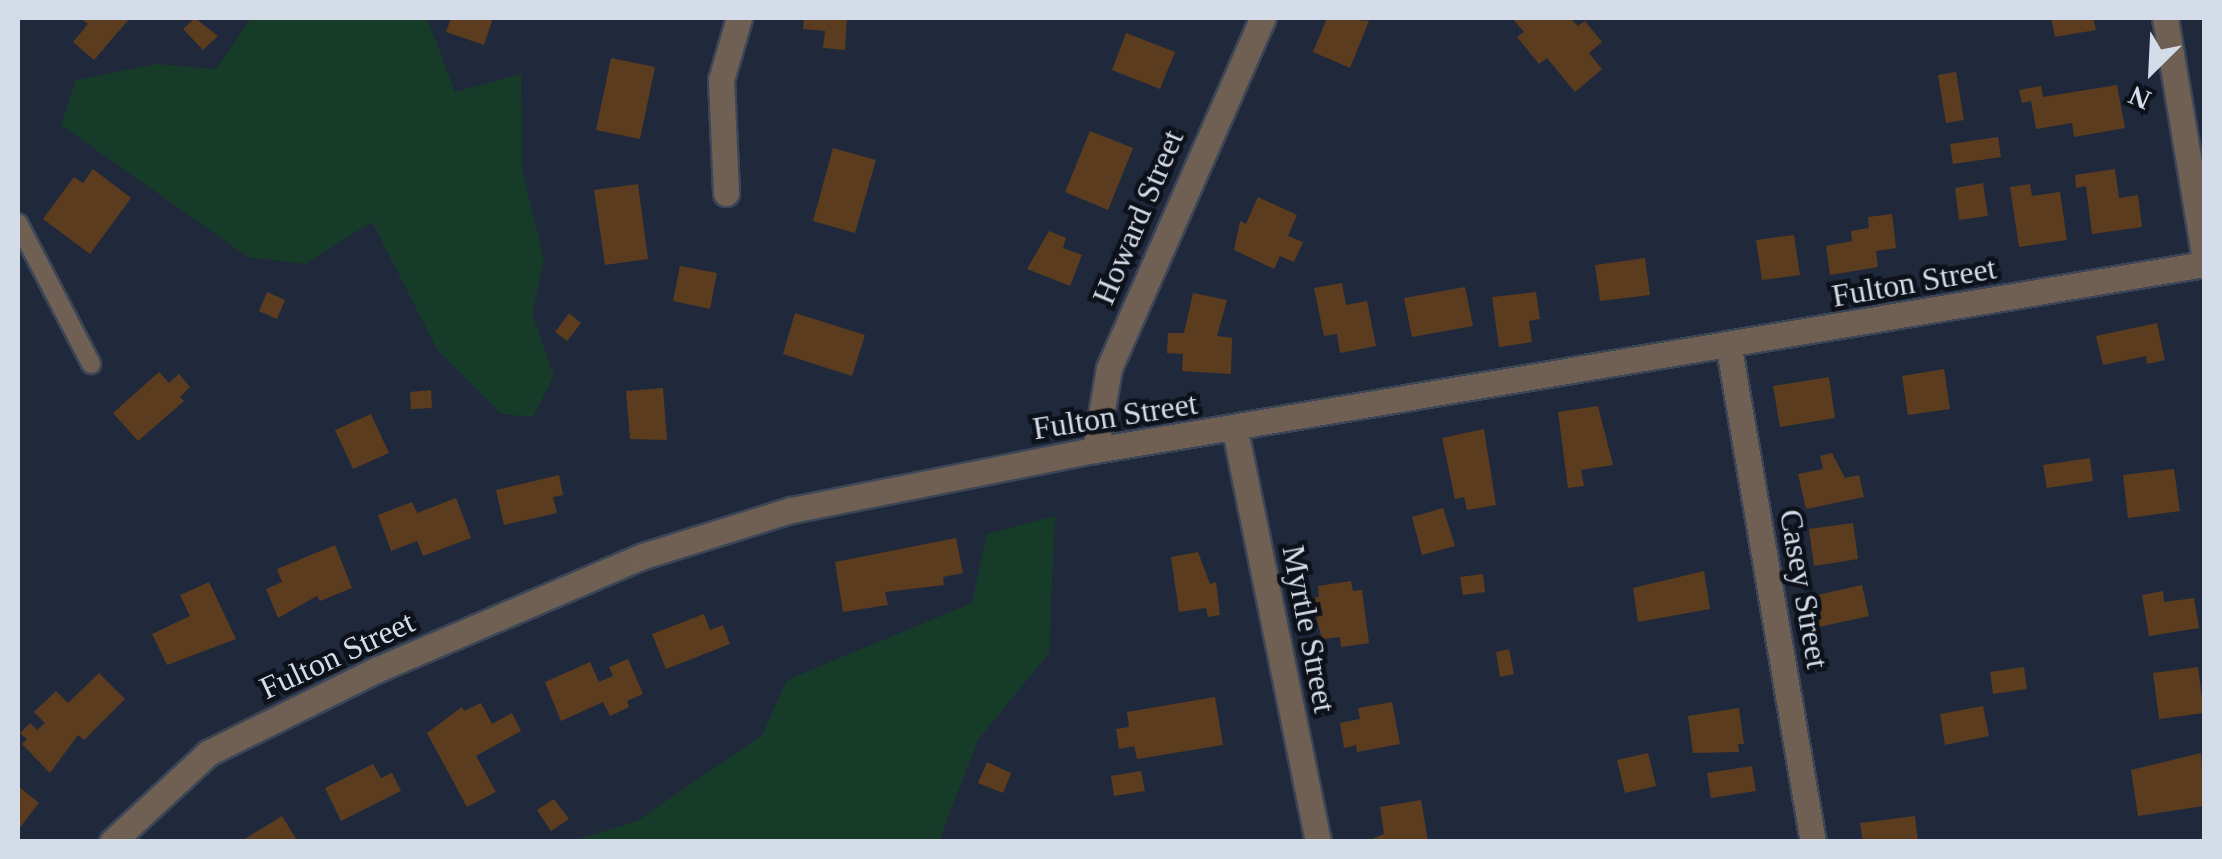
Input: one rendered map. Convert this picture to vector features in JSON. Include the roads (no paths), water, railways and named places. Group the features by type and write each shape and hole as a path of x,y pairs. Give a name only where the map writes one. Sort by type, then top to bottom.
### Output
{"street":[{"path":"726,193 720,80 740,18"},
{"name":"Howard Street","path":"1095,450 1109,368 1262,18"},
{"path":"2164,18 2204,254"},
{"name":"Fulton Street","path":"112,842 208,753 378,668 643,556 791,510 1095,450 1729,348 2204,264"},
{"name":"Casey Street","path":"1729,348 1813,842"},
{"name":"Myrtle Street","path":"1236,430 1318,842"}],"lane":[{"path":"18,223 91,364"}]}
